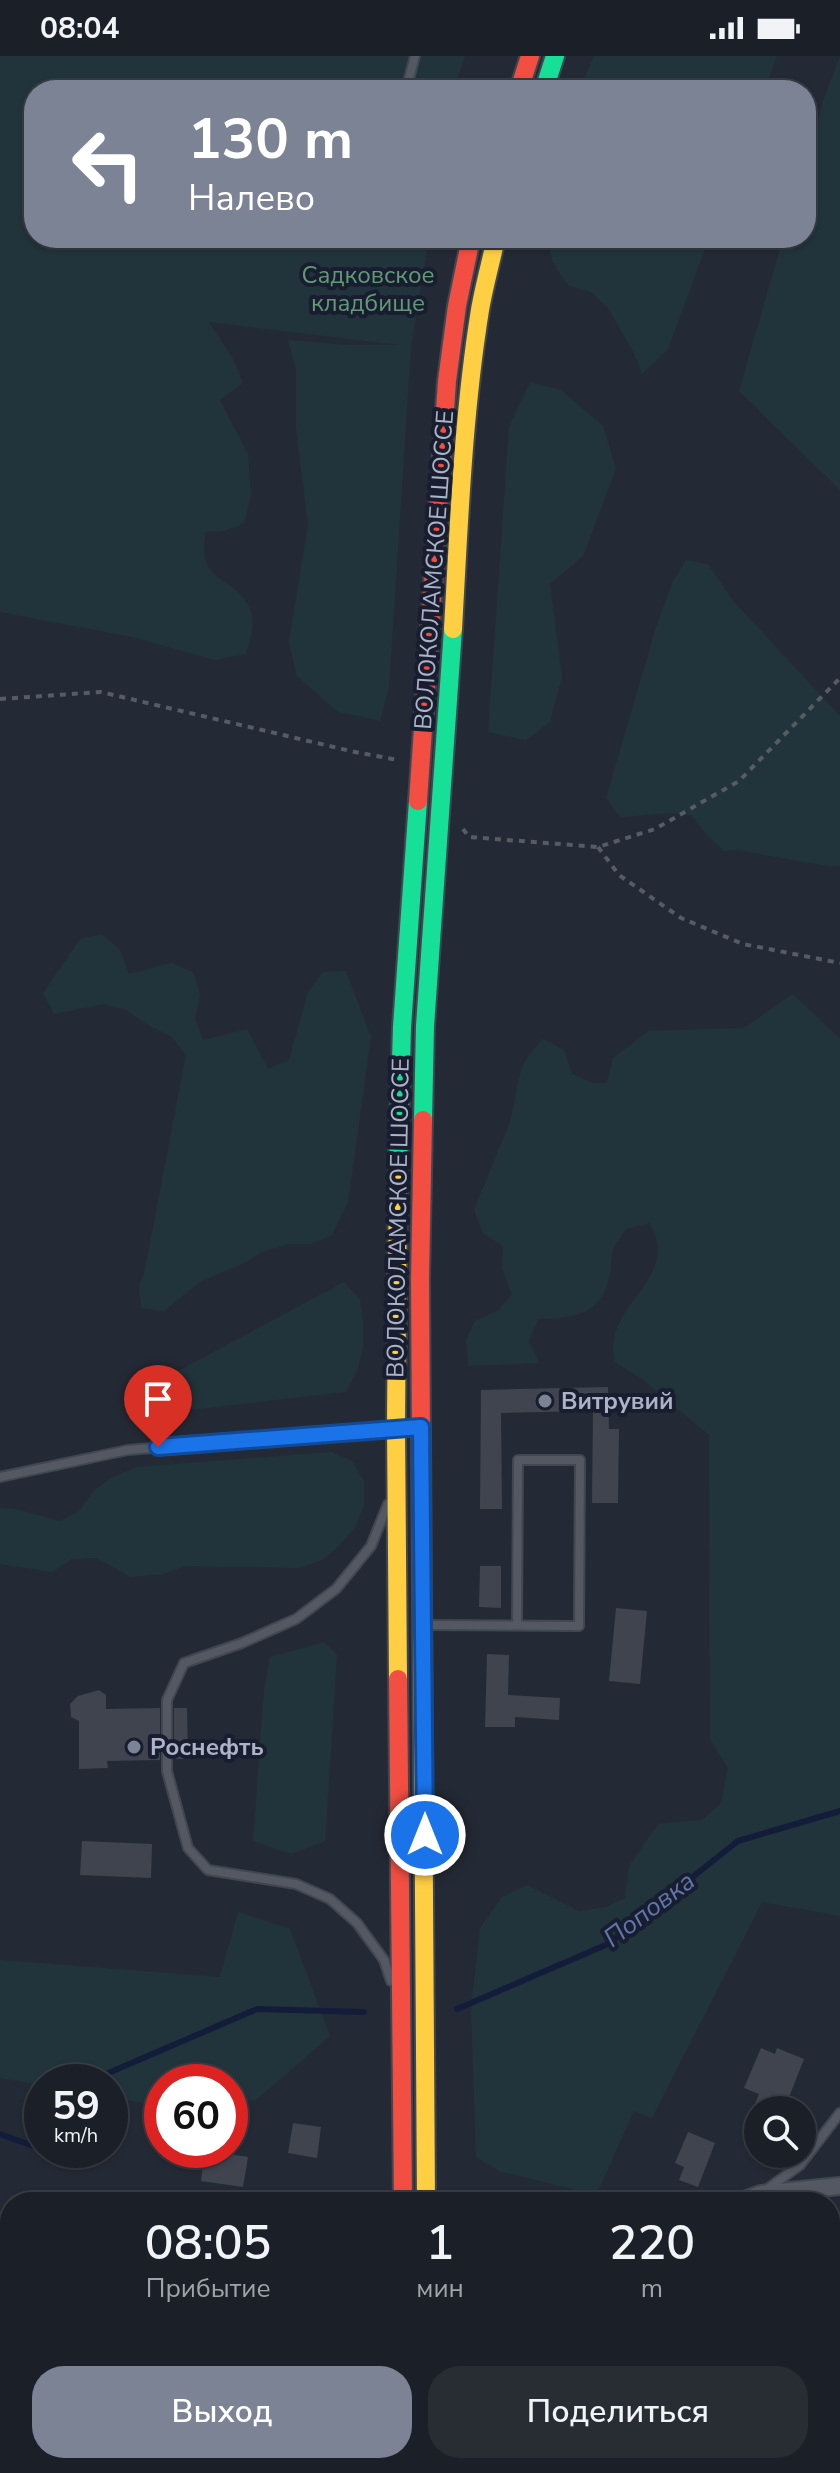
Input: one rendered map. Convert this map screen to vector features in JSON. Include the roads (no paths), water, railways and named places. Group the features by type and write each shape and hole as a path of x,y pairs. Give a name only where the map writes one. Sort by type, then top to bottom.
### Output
{"main road":[{"path":"522,80 530,56"},
{"path":"547,80 555,56"},
{"name":"ВОЛОКОЛАМСКОЕ ШОССЕ","path":"403,2192 396,1427 401,1042 447,381 469,248"},
{"name":"ВОЛОКОЛАМСКОЕ ШОССЕ","path":"426,2192 421,1427 425,1026 469,398 480,308 494,248"}],"street":[{"path":"781,2192 840,2186"}],"lane":[{"path":"409,80 415,56"},
{"path":"0,1477 128,1450 421,1427"},
{"path":"422,1625 579,1626 580,1460 518,1460 517,1625"},
{"path":"397,1481 371,1546 336,1589 296,1619 242,1643 184,1663 167,1700 167,1771 188,1848 208,1870 296,1884 330,1899 357,1923 384,1960 402,2010"},
{"path":"764,2192 800,2165 840,2113"}],"waterway":[{"name":"Поповка","path":"457,2009 608,1944 738,1841 840,1811"},
{"name":"Поповка","path":"128,2065 257,2009 364,2012"},
{"name":"Поповка","path":"0,2134 24,2143"}],"place":[{"name":"Витрувий","path":"545,1401"},
{"name":"Роснефть","path":"134,1747"}],"park label":[{"name":"Садковское кладбище","path":"368,289"}]}
